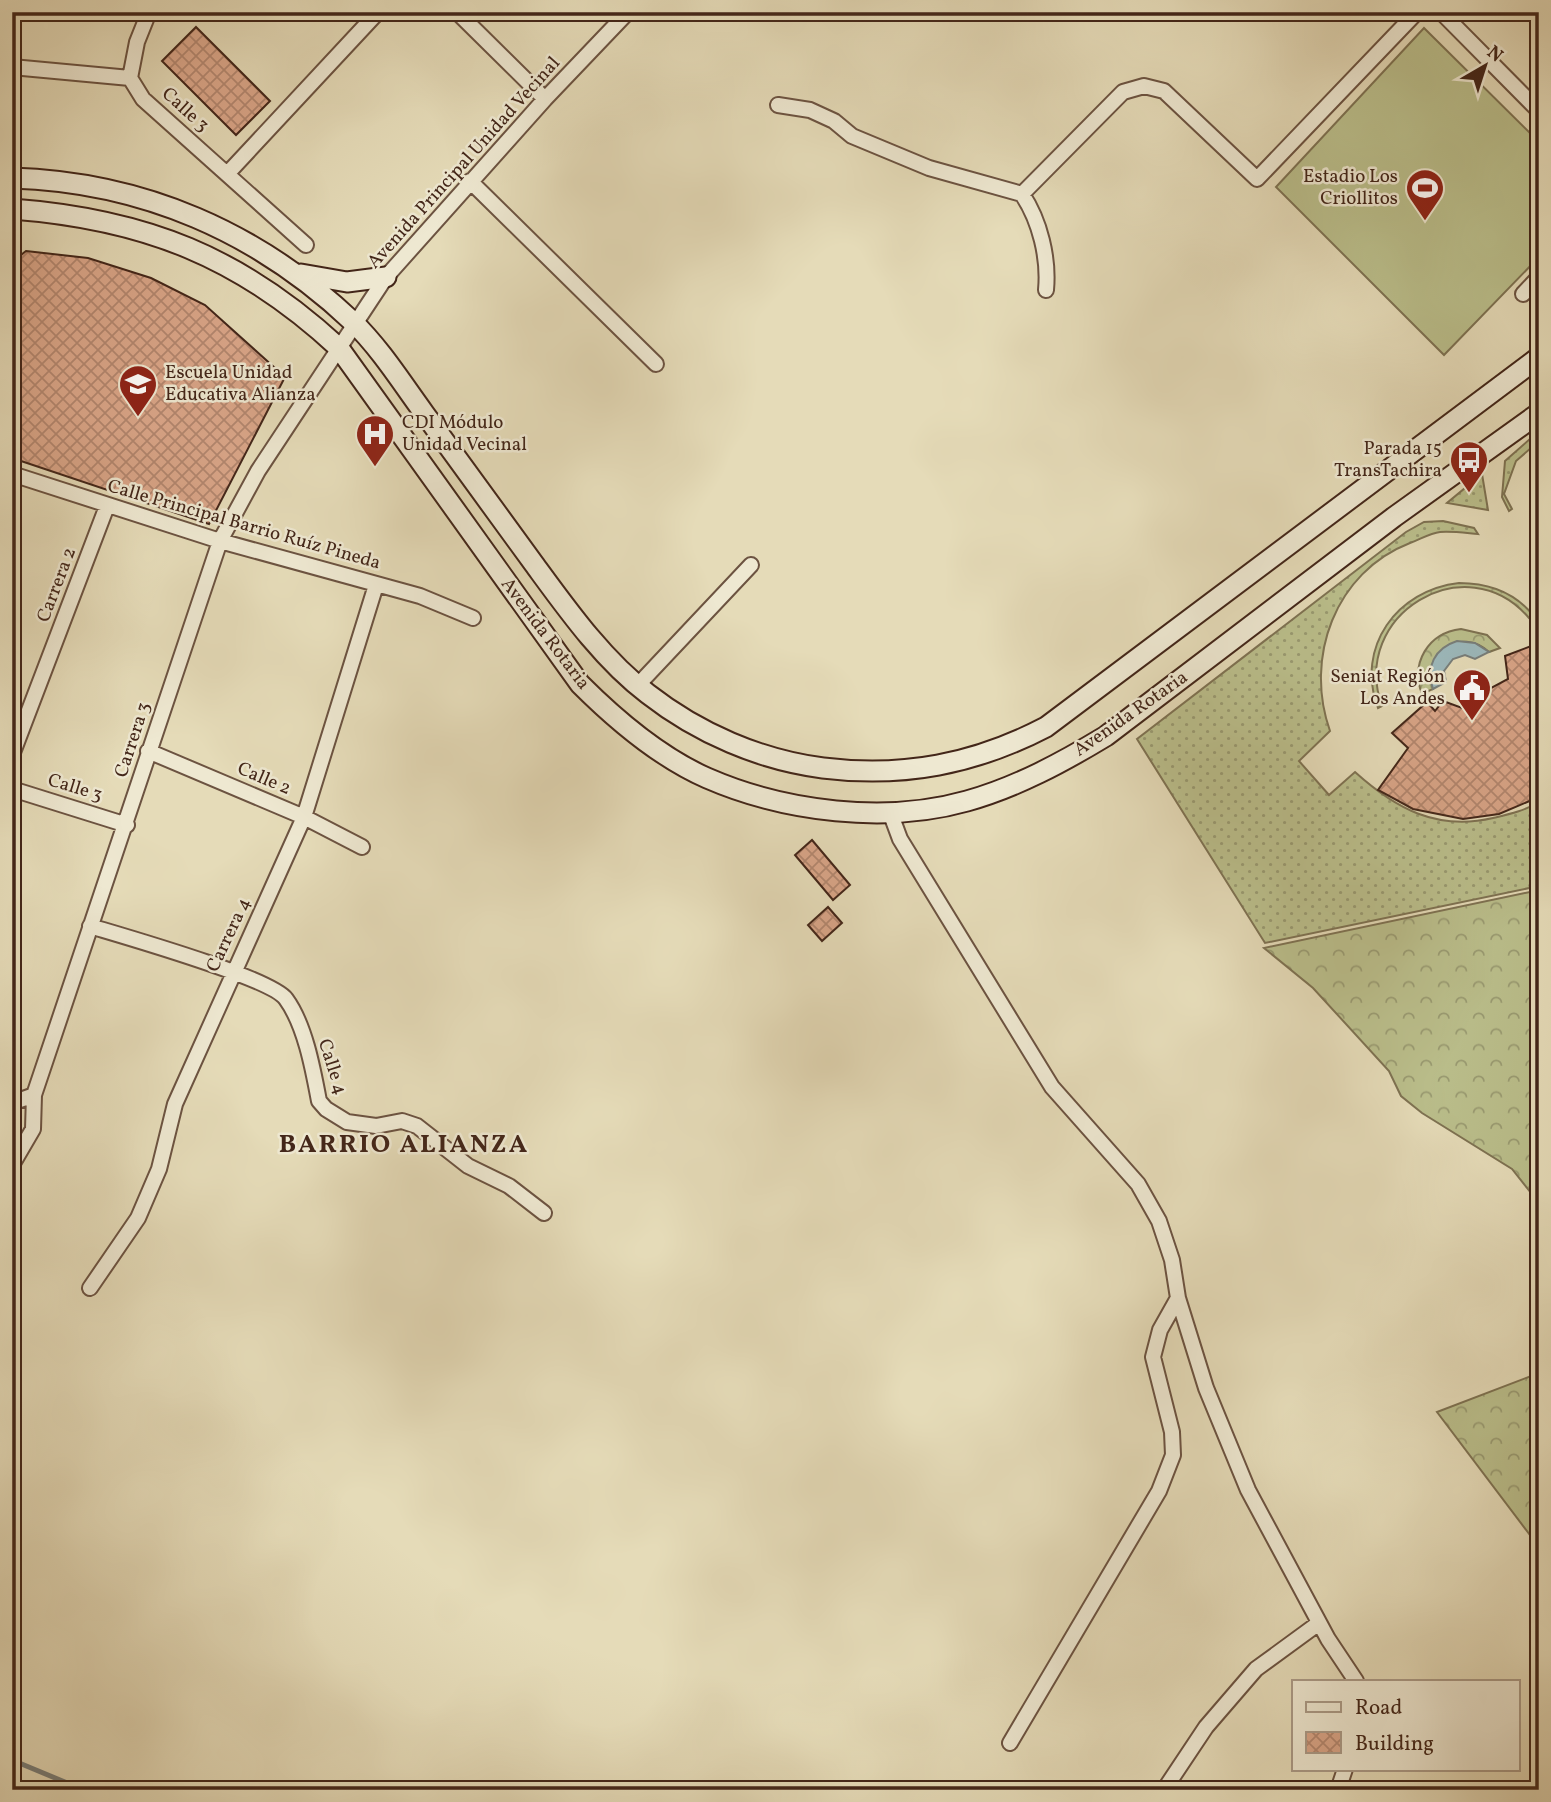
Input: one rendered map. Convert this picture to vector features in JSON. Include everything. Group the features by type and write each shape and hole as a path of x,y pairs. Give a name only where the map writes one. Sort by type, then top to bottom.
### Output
{"main road":[{"name":"Avenida Rotaria","path":"12,178 56,180 157,201 212,223 289,269 356,326 568,610 637,686 715,735 767,758 843,771 923,770 1009,746 1046,727 1217,596 1539,357"},
{"name":"Avenida Rotaria","path":"12,209 62,214 150,232 201,253 268,288 298,309 339,348 580,684 614,718 663,753 707,778 789,802 840,810 890,812 968,801 1038,774 1106,736 1394,517 1539,412"},
{"path":"289,269 333,281 362,282 386,277"}],"street":[{"path":"12,67 130,78 137,42 149,12"},
{"path":"228,173 378,12"},
{"path":"457,12 545,99"},
{"name":"Avenida Principal Unidad Vecinal","path":"339,348 386,277 470,181 628,12"},
{"path":"1022,194 1123,92 1144,86 1164,91 1257,179 1417,12"},
{"path":"1441,12 1539,111"},
{"name":"Calle 3","path":"130,78 143,99 306,245"},
{"path":"778,106 810,110 834,121 852,136 929,168 1022,194 1032,209 1044,251 1046,290"},
{"path":"470,181 656,364"},
{"path":"1523,295 1539,277"},
{"name":"Carrera 3","path":"12,1165 33,1129 34,1096 220,541 265,459 339,348"},
{"name":"Calle Principal Barrio Ruíz Pineda","path":"12,474 220,541 376,585 469,615"},
{"name":"Carrera 2","path":"12,755 107,506"},
{"path":"637,686 751,565"},
{"name":"Carrera 4","path":"90,1288 138,1218 159,1169 175,1104 304,817 376,585"},
{"name":"Calle 2","path":"148,751 304,817 362,847"},
{"name":"Calle 3","path":"12,789 127,825"},
{"path":"890,812 900,839 1052,1087 1138,1184 1159,1221 1172,1260 1178,1298 1206,1388 1248,1490 1319,1623 1355,1680"},
{"name":"Calle 4","path":"90,926 234,972 284,995 296,1014 319,1101 326,1110 346,1122 376,1126 402,1121 417,1126 468,1166 509,1186 544,1213"},
{"path":"12,1103 34,1096"},
{"path":"1010,1743 1160,1491 1172,1455 1172,1432 1153,1357 1160,1330 1178,1298"},
{"path":"1164,1790 1206,1727 1256,1669 1319,1623"},
{"path":"1338,1790 1345,1770"}],"green space":[{"name":"Estadio Los Criollitos","path":"1424,28 1539,142 1539,257 1444,355 1276,187"},
{"path":"1539,431 1539,441 1516,461 1504,494 1512,509 1509,511 1502,497 1505,461"},
{"path":"1482,474 1488,510 1447,503"},
{"path":"1443,521 1474,528 1478,534 1440,532 1410,543 1384,556 1362,574 1345,596 1332,620 1324,647 1321,675 1323,703 1330,731 1299,761 1329,795 1355,772 1386,797 1418,814 1436,819 1454,822 1493,818 1539,802 1539,886 1265,943 1137,739 1406,532 1424,522"},
{"path":"1459,583 1499,590 1517,600 1533,615 1529,618 1503,597 1475,588 1446,589 1419,600 1397,619 1382,643 1376,673 1382,706 1378,708 1372,685 1372,664 1377,643 1387,625 1417,597 1437,588"},
{"path":"1461,629 1487,635 1500,648 1489,652 1467,642 1446,647 1432,664 1433,689 1422,694 1418,671 1425,651 1439,636"},
{"path":"1539,890 1539,1203 1512,1169 1422,1113 1401,1096 1389,1071 1313,988 1264,948"},
{"path":"1539,1373 1539,1547 1437,1412"}],"water":[{"path":"1457,641 1475,643 1489,652 1475,659 1465,655 1453,659 1444,671 1446,682 1433,689 1430,673 1434,659 1443,648"}],"building":[{"path":"196,27 270,101 236,135 162,61"},
{"name":"Escuela Unidad Educativa Alianza","path":"26,251 88,258 151,278 205,305 285,377 209,524 12,458 12,262"},
{"name":"Seniat Región Los Andes","path":"1539,643 1539,797 1499,814 1463,819 1413,809 1378,790 1408,748 1392,733 1427,702 1435,711 1443,701 1462,708 1483,701 1489,694 1489,689 1508,679 1505,656"},
{"path":"812,840 850,885 833,900 795,855"},
{"path":"828,907 842,923 822,941 808,925"}],"waterway":[{"path":"12,1760 84,1790"}],"place":[{"name":"Estadio Los Criollitos","path":"1425,222"},
{"name":"Escuela Unidad Educativa Alianza","path":"138,418"},
{"name":"CDI Módulo Unidad Vecinal","path":"375,468"},
{"name":"Parada 15 TransTachira","path":"1469,494"},
{"name":"Seniat Región Los Andes","path":"1472,722"}],"district":[{"name":"BARRIO ALIANZA","path":"404,1145"}]}
